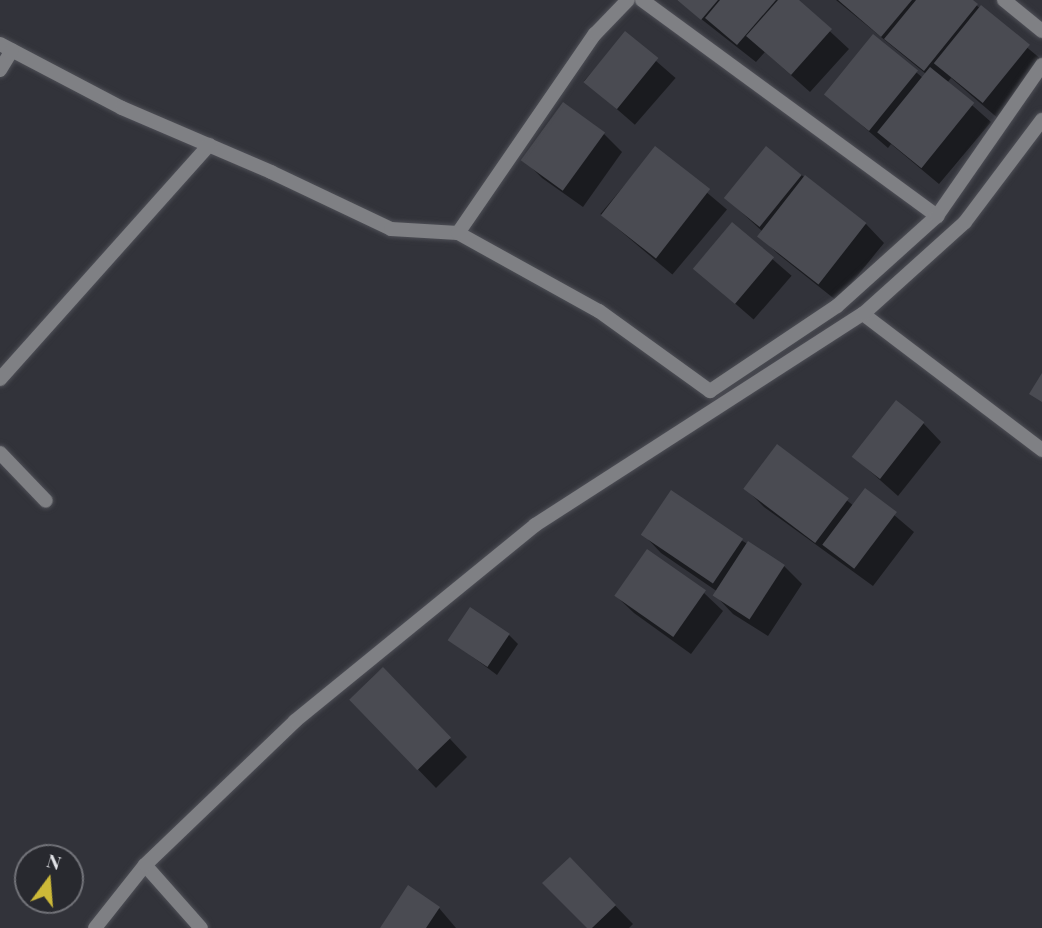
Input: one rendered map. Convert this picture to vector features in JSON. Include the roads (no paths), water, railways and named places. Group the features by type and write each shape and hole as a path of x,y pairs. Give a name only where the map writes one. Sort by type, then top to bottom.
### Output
{"street":[{"path":"458,233 595,34 628,0"},
{"path":"642,0 937,216"},
{"path":"1004,0 1042,31"},
{"path":"0,70 6,47 122,108 391,229 458,233 599,311 710,391 837,306 937,216 1042,65"},
{"path":"95,928 145,865 295,721 535,525 863,314 965,222 1042,120"},
{"path":"0,379 209,145"},
{"path":"863,314 1042,450"},
{"path":"0,453 46,501"},
{"path":"145,865 201,928"}]}
